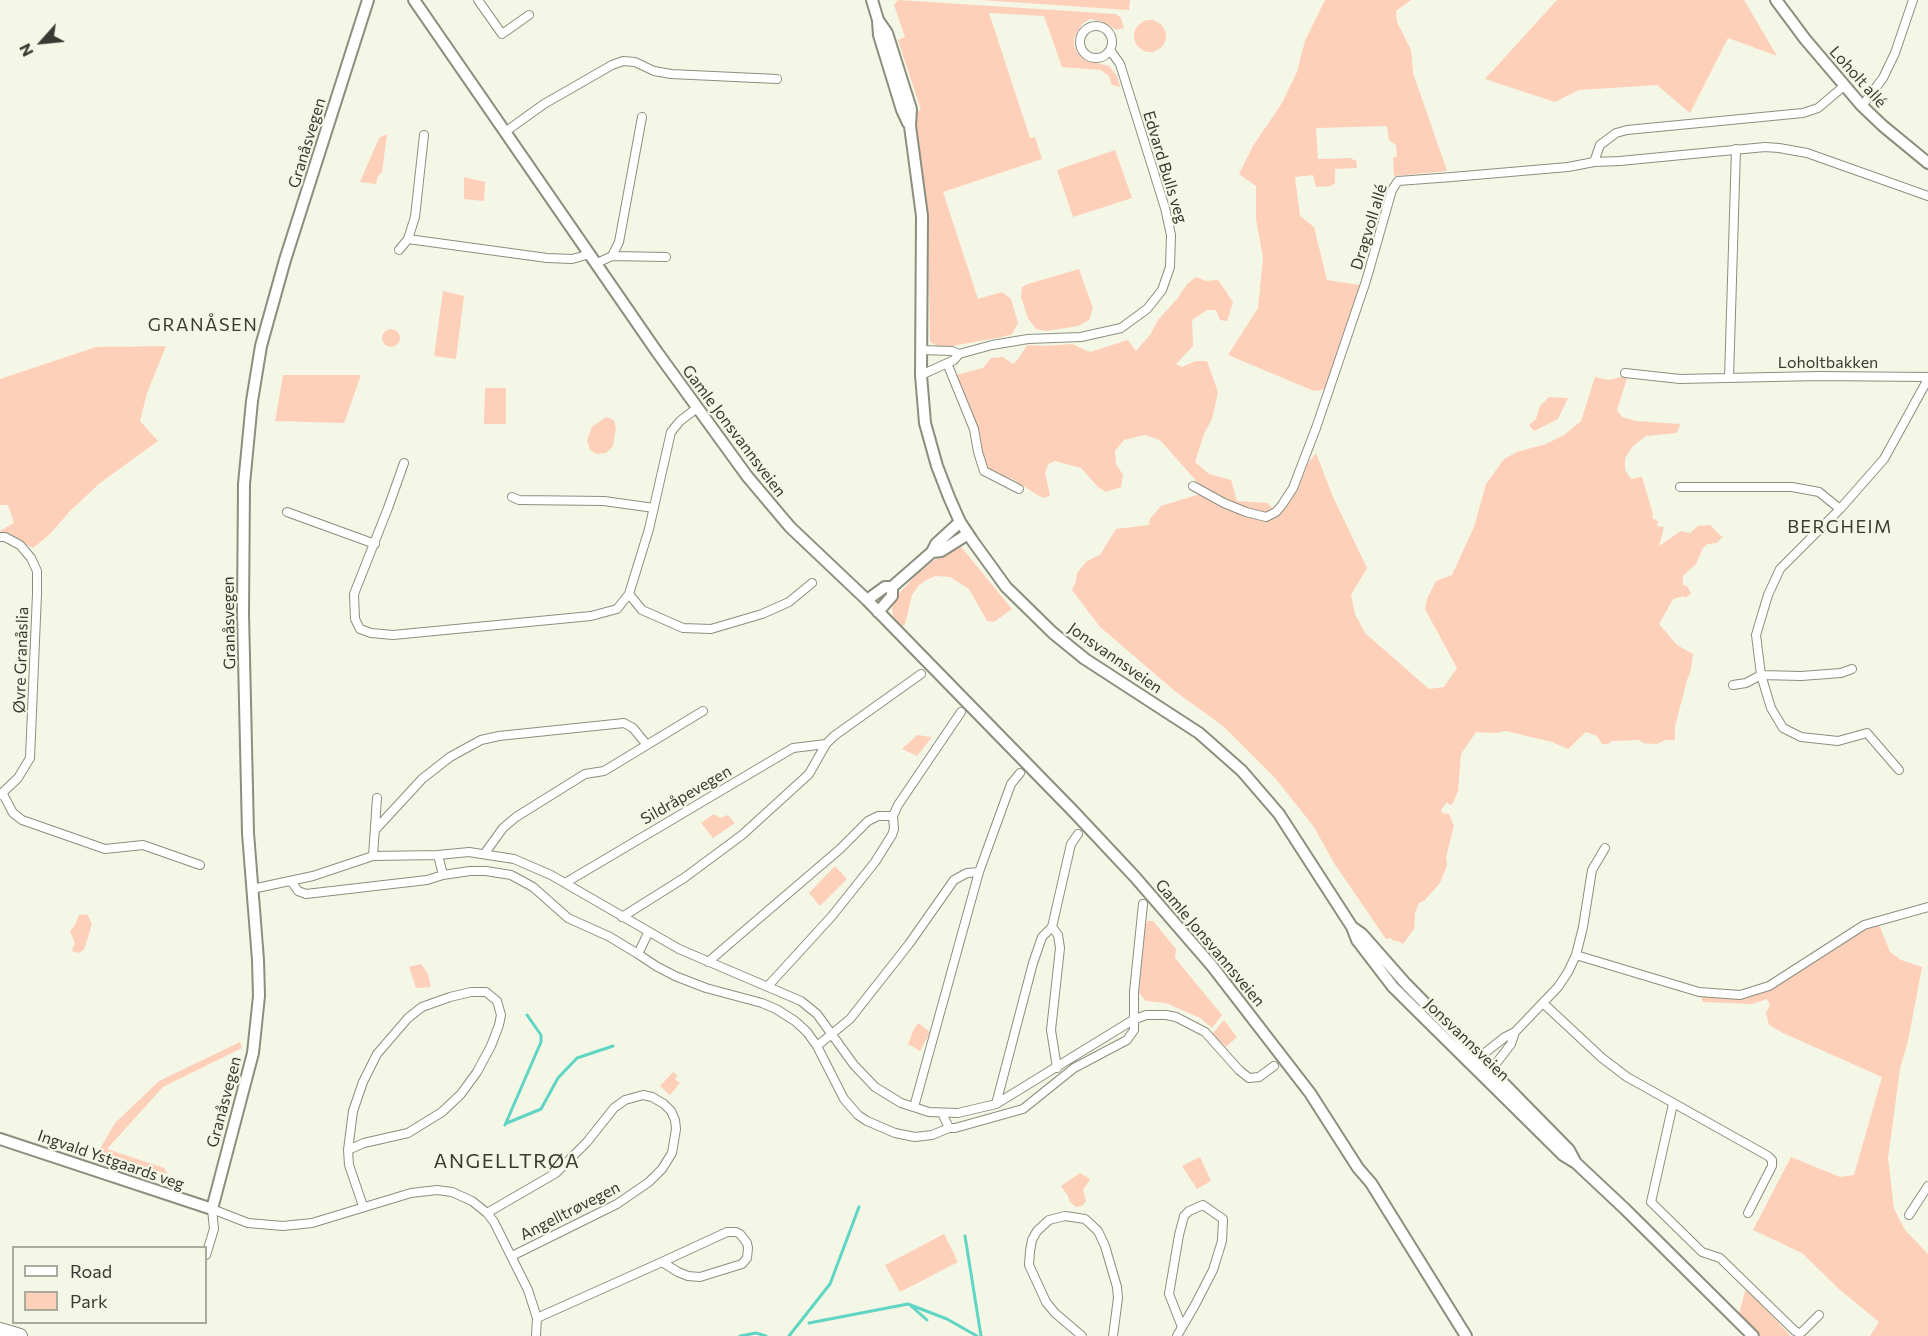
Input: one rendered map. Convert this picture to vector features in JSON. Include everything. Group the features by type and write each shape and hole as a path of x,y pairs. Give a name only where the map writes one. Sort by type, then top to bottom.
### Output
{"highway":[{"path":"0,1330 20,1336"}],"street":[{"name":"Granåsvegen","path":"207,1252 214,1228 212,1209 255,1041 259,978 248,833 243,538 246,448 252,401 261,346 285,260 368,0"},
{"name":"Gamle Jonsvannsveien","path":"414,0 697,408 747,476 820,558 867,600 1112,852 1212,966 1310,1093 1358,1168 1371,1183 1466,1336"},
{"path":"478,0 502,34 529,15"},
{"name":"Jonsvannsveien","path":"872,0 878,20 879,35 902,110 910,126 922,216 921,375 923,405 937,466 960,522 1006,587 1053,633 1085,658 1199,733 1242,771 1279,814 1352,927 1357,940 1403,999 1563,1155 1576,1163 1753,1336"},
{"name":"Loholt allé","path":"1776,0 1805,39 1862,106 1891,134 1928,163"},
{"path":"1862,106 1883,78 1895,53 1913,0"},
{"name":"Edvard Bulls veg","path":"921,375 954,360 959,354 992,345 1028,339 1081,337 1121,328 1147,309 1162,290 1170,267 1171,235 1165,208 1120,64 1110,50 1111,37 1105,28 1094,26 1081,35 1080,46 1086,55 1102,57 1110,50"},
{"path":"505,132 544,104 623,61 635,62 654,71 671,74 777,79"},
{"path":"1594,162 1600,145 1611,135 1622,131 1803,113 1818,108 1844,86"},
{"path":"612,256 619,242 642,117"},
{"path":"399,250 408,239 415,217 424,135"},
{"name":"Dragvoll allé","path":"1193,486 1224,503 1266,517 1276,512 1293,489 1366,281 1392,190 1398,181 1765,147 1793,150 1928,196"},
{"path":"1729,378 1736,149"},
{"path":"408,239 547,258 572,259 590,254"},
{"path":"597,263 612,256 666,257"},
{"name":"Edvard Bulls veg","path":"921,350 952,351 959,354"},
{"path":"949,368 974,429 984,471 1019,489"},
{"name":"Loholtbakken","path":"1625,373 1680,379 1928,378"},
{"path":"1899,770 1867,733 1838,741 1801,737 1783,728 1772,708 1761,675 1756,635 1768,595 1780,569 1840,509 1884,459 1928,378"},
{"path":"404,463 354,594 353,610 360,629 371,633 393,635 581,618 617,609 629,594 640,564 671,432 680,421 697,408"},
{"path":"1680,487 1792,487 1819,492 1840,509"},
{"path":"512,497 519,500 604,501 654,508"},
{"path":"288,512 375,544"},
{"path":"867,600 885,587 892,587 932,552 936,544 960,522"},
{"path":"932,552 941,551 968,534"},
{"name":"Øvre Granåslia","path":"0,537 5,537 20,545 31,558 36,571 37,594 30,758 22,773 1,795 13,813 22,820 105,849 143,845 200,865"},
{"path":"629,594 642,610 683,628 711,629 762,614 789,602 812,583"},
{"path":"878,612 892,596 892,587"},
{"path":"1733,685 1746,683 1761,675 1811,675 1841,673 1852,669"},
{"name":"Sildråpevegen","path":"622,917 696,870 760,820 809,774 825,744 921,674"},
{"path":"485,854 503,828 516,817 585,774 604,771 703,711"},
{"path":"768,986 865,876 892,835 894,830 892,816 961,712"},
{"path":"375,830 422,779 450,757 474,743 499,736 624,723 633,728 647,745"},
{"name":"Sildråpevegen","path":"565,883 793,748 825,744"},
{"path":"914,1107 980,872 1011,784 1020,773"},
{"path":"373,856 377,798"},
{"path":"708,962 840,849 868,822 878,816 892,816"},
{"path":"996,1104 1022,1001 1042,937 1052,927 1071,844 1078,834"},
{"path":"1515,1032 1511,1044 1491,1070 1477,1072 1480,1059 1504,1037 1515,1032 1558,987 1576,955 1592,870 1605,848"},
{"path":"252,889 313,876 373,856 469,852 524,863 565,883 679,950 801,1001 809,1006 833,1034 854,1065 875,1087 895,1100 942,1113 971,1111 996,1104 1133,1020 1146,1015 1166,1015 1185,1020 1212,1038 1239,1070 1249,1078 1259,1077 1274,1066"},
{"path":"438,855 443,875"},
{"path":"291,881 298,891 306,894 421,881 470,871 511,875 533,887 568,918 618,942 675,976 706,988 762,1003 789,1017 807,1032 817,1046 837,1088 851,1108 867,1121 904,1135 932,1136 949,1128 964,1127 1023,1109 1074,1068 1121,1044 1134,1030 1143,904"},
{"path":"817,1046 845,1024 909,944 944,893 958,877 971,872 980,872"},
{"path":"1576,955 1699,992 1740,995 1769,986 1864,925 1928,908"},
{"path":"1052,927 1058,935 1060,948 1050,1036 1057,1068"},
{"name":"Jonsvannsveien","path":"1352,927 1362,934 1406,984 1569,1150 1576,1163"},
{"path":"638,954 648,933"},
{"path":"348,1150 364,1143 408,1133 442,1112 461,1094 477,1072 499,1025 501,1014 497,1001 486,992 471,992 422,1007 408,1018 377,1054 363,1082 353,1111 348,1150 349,1165 363,1206"},
{"path":"1543,1003 1616,1069 1673,1104 1740,1138 1772,1160 1772,1166 1748,1213"},
{"name":"Angelltrøvegen","path":"487,1213 564,1166 612,1111 625,1100 643,1095 652,1097 664,1104 673,1115 676,1129 672,1153 662,1169 649,1182 617,1204 512,1256"},
{"path":"1673,1104 1651,1202 1702,1252 1720,1258 1795,1331 1802,1332 1819,1315"},
{"path":"942,1113 949,1128"},
{"name":"Ingvald Ystgaards veg","path":"0,1139 212,1209"},
{"path":"1909,1215 1928,1186"},
{"name":"Angelltrøvegen","path":"212,1209 248,1223 283,1226 312,1223 411,1193 437,1190 452,1192 472,1201 487,1213 512,1256 528,1290 537,1318 536,1336"},
{"path":"1177,1336 1182,1327 1213,1270 1222,1241 1223,1219 1203,1205 1189,1211 1184,1216 1179,1234 1170,1294 1182,1327"},
{"path":"1082,1336 1055,1313 1046,1302 1029,1265 1032,1240 1038,1231 1048,1220 1065,1216 1085,1219 1098,1231 1105,1246 1118,1298 1113,1336"},
{"path":"537,1318 727,1232 740,1234 748,1248 747,1258 742,1264 700,1277 688,1276 662,1262"}],"green space":[{"path":"898,0 1116,14 1121,18 1124,28 1116,30 1104,22 1090,19 1082,24 1074,38 1074,46 1078,54 1085,60 1109,66 1117,76 1120,87 1112,85 1109,76 1101,70 1062,67 1044,16 989,13 1030,138 1035,137 1042,159 943,192 978,299 1002,292 1011,299 1018,323 1012,334 941,348 930,342 928,222 913,113 921,110 898,40 905,37 894,5"},
{"path":"981,0 1130,0 1129,10"},
{"path":"1325,0 1411,0 1396,11 1397,22 1411,50 1413,73 1447,171 1394,176 1393,157 1397,157 1396,145 1389,140 1387,126 1316,128 1318,159 1352,158 1356,160 1357,168 1335,169 1335,183 1331,186 1316,187 1313,175 1295,177 1300,216 1314,227 1327,280 1360,285 1326,389 1314,391 1228,355 1258,308 1263,258 1256,219 1256,186 1239,174 1253,146 1282,103 1297,72 1305,41"},
{"path":"1557,0 1744,0 1777,56 1728,38 1690,113 1657,85 1579,90 1555,102 1485,79"},
{"path":"1150,20 1161,25 1166,36 1161,47 1150,52 1139,47 1134,36 1139,25"},
{"path":"387,134 382,172 376,184 360,182 379,138"},
{"path":"1115,150 1132,198 1073,217 1057,170"},
{"path":"464,177 485,182 484,201 464,199"},
{"path":"1079,269 1093,308 1089,320 1078,326 1046,331 1036,329 1028,318 1021,297 1022,287"},
{"path":"1196,277 1206,281 1218,280 1233,302 1227,321 1220,320 1216,310 1207,310 1192,320 1193,346 1176,364 1182,367 1196,361 1207,361 1218,392 1212,419 1204,434 1195,462 1209,474 1231,480 1237,501 1268,503 1273,510 1286,504 1299,485 1308,463 1316,453 1333,497 1367,568 1351,595 1355,614 1365,633 1429,689 1444,687 1457,668 1425,609 1427,599 1436,581 1452,575 1474,527 1486,484 1504,459 1517,452 1546,444 1564,435 1581,421 1595,377 1609,380 1628,375 1617,410 1622,417 1636,421 1680,424 1677,433 1646,436 1633,446 1625,458 1625,470 1631,479 1642,477 1653,514 1652,518 1658,521 1657,526 1664,527 1659,546 1681,531 1690,533 1698,526 1710,525 1723,536 1717,543 1707,544 1703,548 1696,564 1683,576 1683,585 1687,586 1691,594 1685,598 1684,596 1673,599 1659,624 1677,645 1693,654 1691,670 1675,726 1675,740 1666,740 1656,744 1643,743 1639,740 1612,741 1602,744 1597,736 1586,732 1568,749 1552,742 1506,731 1476,732 1461,754 1458,791 1453,803 1450,805 1447,802 1441,810 1442,813 1449,814 1454,826 1446,857 1447,865 1440,883 1424,901 1419,903 1415,913 1414,929 1403,944 1391,938 1386,939 1334,863 1314,827 1276,779 1223,726 1176,692 1100,627 1072,590 1077,573 1087,561 1100,555 1116,529 1149,525 1150,519 1161,506 1200,494 1199,484 1160,440 1145,435 1124,440 1115,451 1116,464 1123,475 1121,487 1106,492 1098,487 1081,468 1055,461 1048,464 1045,473 1050,495 1045,498 1039,496 1014,480 988,469 981,452 979,429 958,382 956,375 983,368 991,358 1003,357 1013,364 1027,345 1072,344 1090,352 1128,340 1136,351 1187,284"},
{"path":"443,291 464,296 456,359 434,356"},
{"path":"391,329 397,332 400,338 397,344 391,347 385,344 382,338 385,332"},
{"path":"166,346 147,393 140,421 158,441 100,483 49,535 33,548 0,531 14,523 8,505 0,505 0,379 96,347"},
{"path":"283,375 361,375 344,423 275,421"},
{"path":"485,388 506,388 506,424 484,424"},
{"path":"1549,397 1568,398 1558,419 1534,431 1529,425 1536,419 1540,406"},
{"path":"606,417 614,420 616,429 613,446 606,453 596,454 590,450 587,440 592,427"},
{"path":"958,546 1012,609 994,622 987,621 969,589 950,577 936,576 918,586 912,595 905,624 901,628 895,622 893,615 894,599 917,574"},
{"path":"917,735 932,737 917,756 902,749"},
{"path":"714,814 720,818 728,815 735,823 713,838 701,823"},
{"path":"835,866 847,879 820,906 809,893"},
{"path":"87,914 92,924 84,950 78,953 72,951 75,943 70,931 79,915"},
{"path":"1147,921 1153,921 1176,949 1175,958 1222,1015 1212,1028 1200,1018 1166,1003 1146,1001 1139,993"},
{"path":"1878,922 1890,952 1901,960 1922,967 1908,1041 1900,1069 1888,1158 1894,1209 1905,1230 1928,1254 1928,1336 1870,1336 1879,1322 1839,1289 1802,1253 1753,1230 1791,1157 1840,1177 1854,1175 1882,1077 1769,1025 1766,1013 1770,1005 1767,999 1752,1004 1703,1002 1699,992 1740,995 1769,986 1864,925"},
{"path":"421,964 428,974 431,987 416,988 409,967"},
{"path":"1224,1020 1237,1037 1226,1047 1212,1034"},
{"path":"918,1023 930,1032 920,1051 908,1044"},
{"path":"240,1042 242,1048 163,1087 107,1149 164,1168 168,1174 97,1154 115,1123 159,1081"},
{"path":"673,1072 678,1076 675,1079 680,1083 670,1095 660,1086"},
{"path":"1200,1157 1211,1181 1197,1189 1182,1166"},
{"path":"1080,1173 1090,1179 1083,1190 1086,1201 1082,1206 1076,1207 1070,1202 1061,1186"},
{"path":"944,1234 958,1262 900,1292 885,1265"},
{"path":"1746,1288 1791,1336 1761,1336 1739,1314"}],"waterway":[{"path":"505,1125 541,1042 541,1035 527,1015"},
{"path":"507,1123 541,1109 558,1078 577,1058 613,1046"},
{"path":"789,1336 830,1284 859,1207"},
{"path":"965,1236 981,1336"},
{"path":"809,1323 908,1304 947,1319 977,1336"},
{"path":"910,1305 927,1320"},
{"path":"740,1336 756,1333 766,1336"}],"district":[{"name":"GRANÅSEN","path":"203,325"},
{"name":"BERGHEIM","path":"1840,527"},
{"name":"ANGELLTRØA","path":"507,1161"}]}
